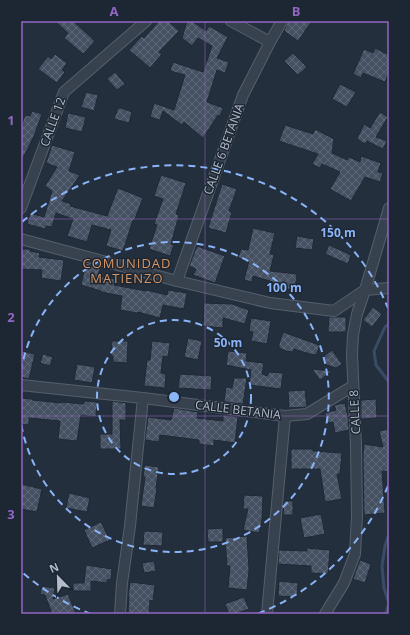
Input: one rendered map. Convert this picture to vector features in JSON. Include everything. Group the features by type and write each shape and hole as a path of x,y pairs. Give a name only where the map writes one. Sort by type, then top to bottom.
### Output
{"street":[{"name":"CALLE 12","path":"21,208 64,92 146,21"},
{"path":"231,21 270,42"},
{"name":"CALLE 6 BETANIA","path":"177,281 243,95 282,21"},
{"name":"CALLE 8","path":"325,614 344,583 355,554 357,516 352,354 353,335 357,314 366,290 389,208"},
{"path":"21,239 177,281 270,303 334,311 366,290 389,288"},
{"name":"CALLE BETANIA","path":"21,385 143,398 285,416 307,414 353,386"},
{"path":"120,614 122,583 130,526 143,398"},
{"path":"268,614 285,416"}],"building":[{"path":"55,21 73,21 95,41 83,54 64,38 68,33"},
{"path":"159,21 168,21 179,31 159,52 162,54 150,68 129,50 142,36 144,38"},
{"path":"187,21 192,21 206,31 209,26 228,37 217,58 229,62 225,73 217,70 207,102 223,108 220,116 218,115 203,138 184,122 182,125 163,111 160,120 150,117 154,103 174,110 185,75 170,71 173,62 203,72 212,46 198,38 192,46 182,38"},
{"path":"288,21 312,21 298,41 284,31"},
{"path":"375,48 389,55 389,72 385,82 363,73 361,78 353,74 364,49 373,53"},
{"path":"293,53 307,67 298,75 284,61"},
{"path":"55,54 67,63 62,70 65,72 57,83 38,69 48,56 51,59"},
{"path":"115,72 125,84 117,90 107,79"},
{"path":"340,84 356,92 347,107 332,99"},
{"path":"86,92 98,95 94,111 81,107"},
{"path":"118,108 132,112 129,123 114,119"},
{"path":"32,111 42,114 34,136 21,162 21,127 25,115 30,116"},
{"path":"380,112 388,117 376,137 387,141 383,149 367,141 365,144 357,139 364,124 370,128"},
{"path":"68,113 86,117 82,132 65,128"},
{"path":"285,125 313,134 315,129 334,139 332,153 347,160 349,157 360,162 361,156 381,163 378,172 383,173 380,182 365,177 351,201 330,189 340,172 322,164 320,168 312,164 318,154 279,141"},
{"path":"52,145 75,152 69,171 80,175 62,201 71,204 70,206 107,216 118,188 143,198 134,221 133,220 123,251 106,246 111,230 92,225 87,242 67,236 73,219 56,213 52,227 46,226 45,229 27,224 30,213 44,217 52,191 45,186 57,167 46,163"},
{"path":"161,175 186,183 176,214 179,215 171,244 174,245 170,256 149,249 157,225 154,224 163,199 154,196"},
{"path":"222,184 237,189 229,211 232,212 226,233 208,228"},
{"path":"253,228 275,233 270,254 274,255 270,271 297,274 295,290 272,287 273,282 253,276 252,282 244,280 249,261 238,258 241,249 248,250"},
{"path":"297,236 314,239 312,250 295,248"},
{"path":"329,245 351,255 348,264 325,254"},
{"path":"197,246 225,256 215,283 193,275 196,269 189,266"},
{"path":"21,249 30,249 30,251 40,253 39,257 64,260 61,281 41,278 42,270 21,269"},
{"path":"86,263 101,267 98,276 115,279 114,285 167,295 168,290 187,293 184,309 163,305 160,318 138,312 120,310 122,296 101,292 81,285"},
{"path":"204,303 232,304 249,310 245,324 223,318 223,328 203,326"},
{"path":"373,307 382,314 372,327 363,320"},
{"path":"329,317 346,317 346,332 328,332"},
{"path":"251,318 271,321 267,344 251,341 253,332 249,331"},
{"path":"283,332 319,345 316,355 294,349 293,352 279,348"},
{"path":"188,338 202,341 198,360 184,357"},
{"path":"112,341 128,341 127,363 113,362 113,356 111,356"},
{"path":"152,341 170,343 168,357 163,356 161,373 166,374 165,388 144,386 147,360 150,360"},
{"path":"332,350 342,364 336,368 324,364 325,355"},
{"path":"21,351 35,354 29,379 21,377"},
{"path":"228,351 247,353 246,361 264,363 262,374 267,376 269,372 283,373 281,389 249,385 251,370 226,365"},
{"path":"43,354 53,357 50,366 40,363"},
{"path":"77,364 95,367 92,383 74,380"},
{"path":"312,369 332,371 320,380"},
{"path":"180,374 212,376 211,390 178,388"},
{"path":"234,378 247,378 243,404 224,401 226,387 232,388"},
{"path":"305,390 307,407 289,408 288,391"},
{"path":"21,398 61,403 84,404 84,401 97,402 96,417 81,415 77,441 58,439 60,421 29,418 29,425 21,424"},
{"path":"376,399 377,418 361,419 361,400"},
{"path":"112,401 126,403 126,420 120,420 121,449 100,449 100,434 112,434"},
{"path":"345,403 349,430 335,433 333,422 327,423 325,413 336,410 334,405"},
{"path":"174,408 198,412 197,418 223,421 223,415 238,417 235,443 214,440 214,446 199,444 199,440 160,435 159,442 145,440 148,417 171,420"},
{"path":"389,429 388,472 382,471 385,513 364,515 364,444 383,447 379,431"},
{"path":"291,449 313,449 313,451 342,453 340,474 337,474 342,499 325,502 320,469 291,469"},
{"path":"145,465 159,467 154,508 141,506"},
{"path":"21,484 42,489 37,512 21,509"},
{"path":"69,493 90,498 87,512 66,508"},
{"path":"244,495 263,496 262,520 259,533 243,530 248,509 243,509"},
{"path":"284,501 293,501 293,515 283,515"},
{"path":"321,514 325,534 304,538 300,518"},
{"path":"101,522 110,540 92,548 84,530"},
{"path":"223,528 223,542 208,542 207,529"},
{"path":"144,531 163,532 162,546 143,545"},
{"path":"247,536 249,570 247,590 228,588 230,566 227,566 225,538"},
{"path":"306,548 330,550 328,574 311,573 311,566 278,564 279,550 307,551"},
{"path":"360,560 371,564 365,583 353,579"},
{"path":"154,561 156,571 144,573 142,563"},
{"path":"86,565 112,569 111,579 107,580 107,583 91,581 91,591 73,591 73,583 84,583"},
{"path":"279,581 298,583 297,597 278,596"},
{"path":"130,582 155,585 153,601 150,600 149,614 128,614"},
{"path":"42,586 55,588 53,599 68,594 76,614 52,614 45,595 40,594"},
{"path":"244,597 249,609 235,614 229,614 225,604"}],"waterway":[{"path":"389,324 385,327 374,351 376,365 389,382"},
{"path":"386,614 389,603 384,588 382,566 385,546 389,534"}],"district":[{"name":"COMUNIDAD MATIENZO","path":"127,270"}]}
